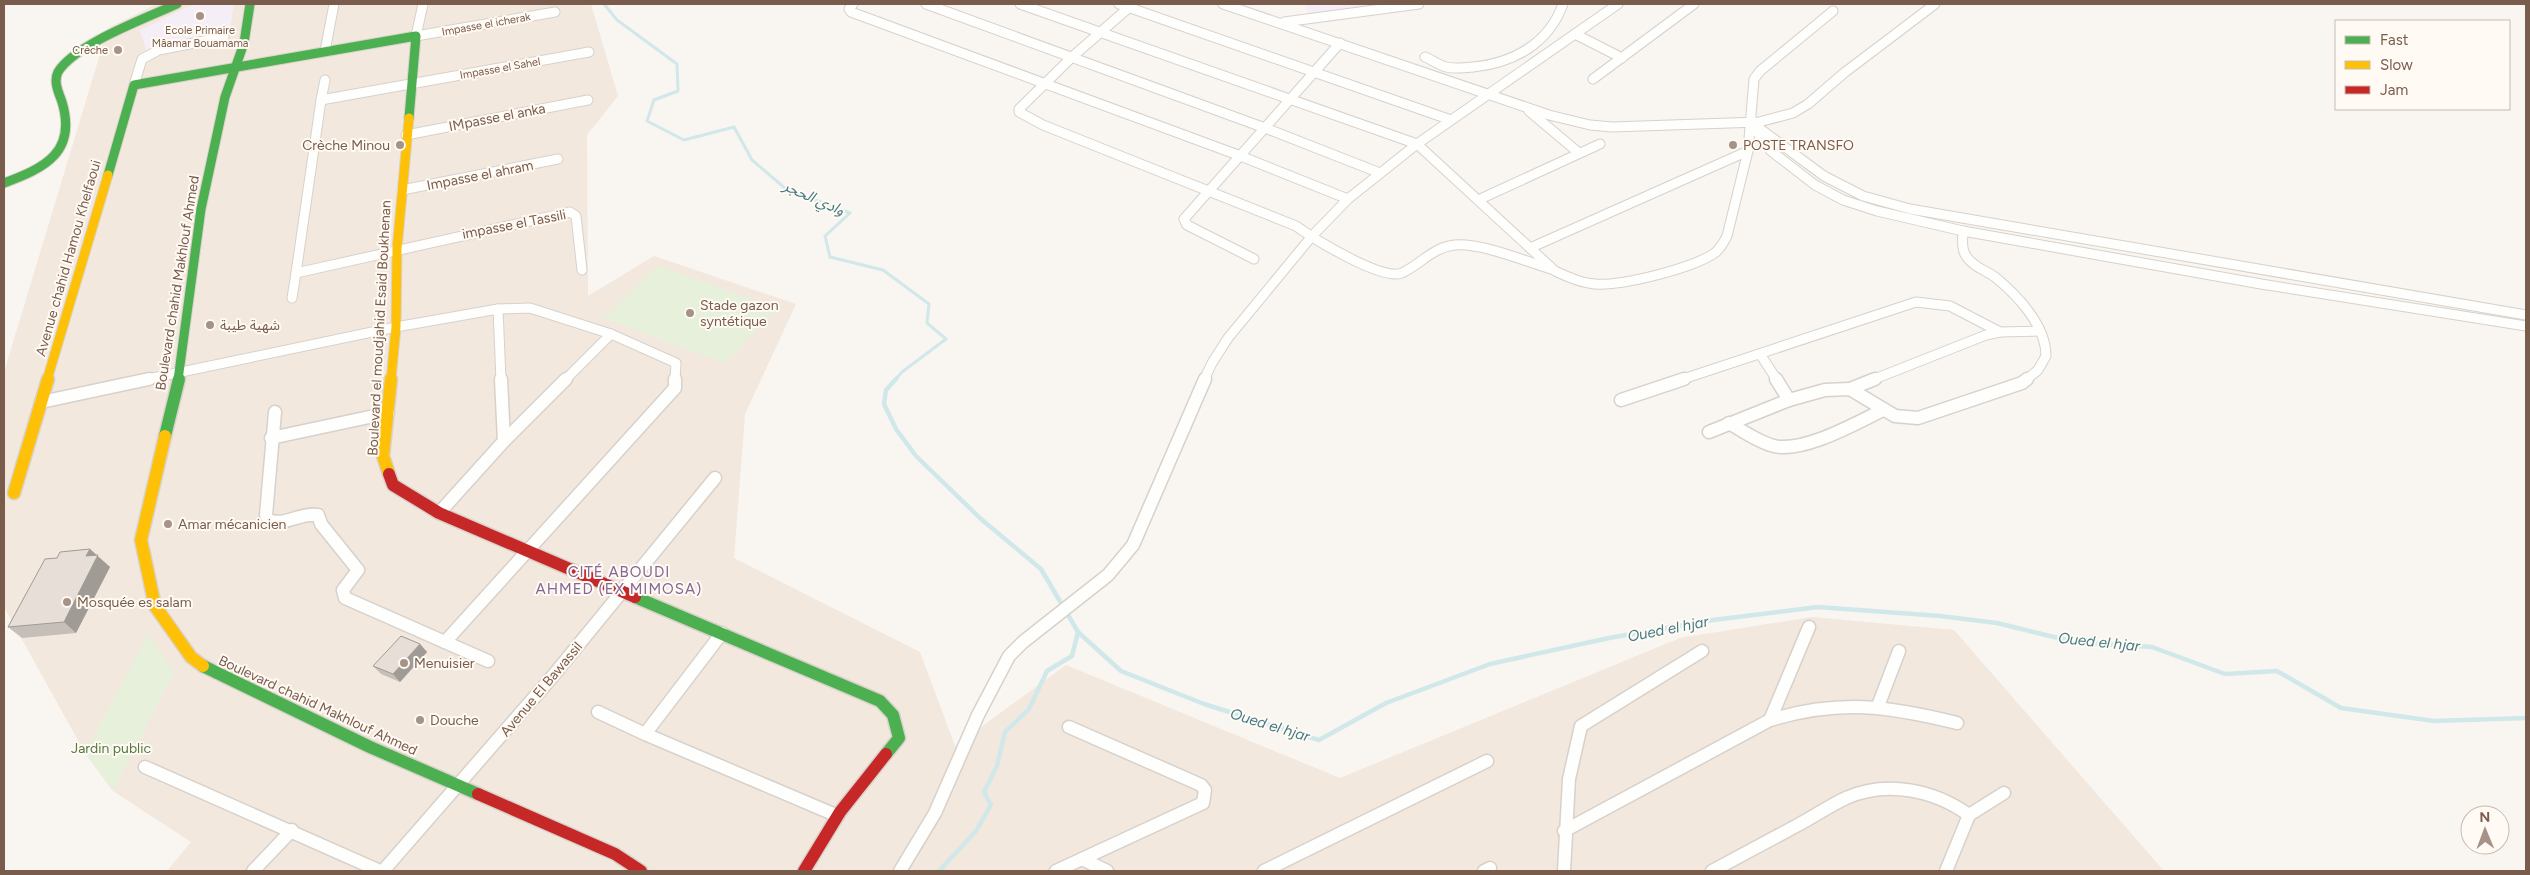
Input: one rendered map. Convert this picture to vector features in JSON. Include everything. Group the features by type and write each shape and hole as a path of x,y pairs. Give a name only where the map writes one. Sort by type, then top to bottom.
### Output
{"street":[{"path":"4,183 36,170 62,148 68,137 67,125 57,85 61,69 86,49 177,4"},
{"name":"Boulevard chahid Makhlouf Ahmed","path":"250,4 244,43 225,98 201,209 180,374 141,540 155,606 191,657 204,667 370,747 615,854 641,871"},
{"path":"325,51 334,4"},
{"path":"224,37 159,50 142,59 134,85 416,36 423,4"},
{"path":"853,4 848,9 851,12 1238,156 1348,199"},
{"path":"926,4 1265,128 1380,173"},
{"path":"1020,4 1417,144 1555,270"},
{"path":"1119,4 1131,5 1312,73 1451,120"},
{"path":"1223,4 1524,107 1570,121 1612,127 1749,122 1774,119 1793,113 1808,104 1844,73 1935,4"},
{"path":"1280,22 1419,4"},
{"path":"1425,57 1440,65 1453,68 1507,60 1527,51 1548,34 1556,22 1563,4"},
{"path":"900,871 935,813 982,706 1009,656 1121,562 1133,545 1219,351 1312,236 1348,199 1417,144 1618,4"},
{"path":"1593,79 1694,4"},
{"path":"1131,5 1043,84 1019,109 1021,114 1043,126 1296,226 1322,244 1388,275 1401,273 1439,248 1457,245 1484,249 1555,270 1580,283 1611,286 1627,284 1717,252 1727,236 1748,151 1752,83 1756,75 1833,11"},
{"name":"Impasse el icherak","path":"416,36 555,12"},
{"path":"1575,34 1622,58"},
{"name":"Boulevard el moudjahid Esaid Boukhenan","path":"416,36 410,84 397,248 396,327 383,456 393,485 439,513 880,701 893,715 899,738 838,816 804,871"},
{"path":"1254,260 1184,222 1186,216 1265,128 1289,98 1340,43"},
{"name":"Impasse el Sahel","path":"321,100 589,52"},
{"path":"292,298 325,80"},
{"name":"Avenue chahid Hamou Khelfaoui","path":"14,493 134,85"},
{"name":"IMpasse el anka","path":"406,135 588,100"},
{"path":"1524,107 1580,153"},
{"path":"1749,122 1771,151 1815,185 1843,200 1877,211 1963,231 2261,284 2526,326"},
{"path":"1749,122 1765,131 1824,176 1863,196 1910,209 2526,314"},
{"path":"1478,200 1600,144"},
{"path":"1530,248 1748,151"},
{"name":"Impasse el ahram","path":"402,190 558,159"},
{"name":"impasse el Tassili","path":"296,273 397,248 570,212 576,216 582,270"},
{"path":"1850,389 1895,416 1918,418 2022,383 2035,375 2044,362 2047,352 2033,318 1993,276 1972,264 1964,253 1963,231"},
{"path":"2261,268 2261,284"},
{"path":"1621,400 1916,302 1932,301 1948,304 2000,332"},
{"path":"41,402 396,327 498,309 530,308 611,334 676,363 676,388 445,642"},
{"path":"498,309 504,441"},
{"path":"1709,432 1790,400 1825,390 1850,389 1927,357 2000,332 2039,331"},
{"path":"439,513 504,441 611,334"},
{"path":"1760,354 1790,400"},
{"path":"1729,423 1757,438 1783,448 1850,425 1883,410"},
{"path":"275,412 266,515 268,520 280,523 301,514 318,515 321,524 358,570 343,590 344,597 488,661"},
{"path":"272,438 388,413"},
{"name":"Avenue El Bawassil","path":"381,871 459,787 624,592 715,478"},
{"path":"1770,720 1809,628"},
{"path":"645,734 722,633"},
{"path":"1564,871 1564,831 1575,744 1581,726 1702,651"},
{"path":"1878,706 1899,651"},
{"path":"1564,831 1770,720 1796,711 1849,704 1878,706 1957,723"},
{"path":"598,712 838,816"},
{"path":"1056,871 1203,803 1205,790 1201,785 1069,727"},
{"path":"1264,871 1487,761"},
{"path":"145,766 381,871"},
{"path":"1712,871 1847,798 1867,790 1887,789 1926,792 1944,798 1969,815"},
{"path":"1946,871 1969,815 2004,793"},
{"path":"253,871 292,830"},
{"path":"1082,859 1107,871"}],"shaded area":[{"path":"157,4 591,4 618,96 587,135 588,296 654,256 796,304 745,414 734,558 920,652 955,746 1066,665 1340,778 1680,638 1812,617 1954,630 2164,871 167,871 191,842 113,791 85,753 4,607 4,372 108,28"},
{"name":"Ecole Primaire Mâamar Bouamama","path":"194,4 234,4 230,29 146,50 140,30"},
{"path":"1304,4 1388,4 1309,14"}],"green space":[{"name":"Stade gazon syntétique","path":"658,266 777,308 725,363 603,318"},
{"name":"Jardin public","path":"148,634 174,672 113,791 85,753"}],"building":[{"path":"90,549 86,556 98,555 64,622 8,627 45,559 57,558 60,552"},
{"path":"401,636 420,644 393,674 373,666"}],"waterway":[{"name":"وادي الحجر","path":"604,4 617,20 677,64 678,91 654,100 647,121 684,140 734,127 752,160 786,189 850,213 825,236 830,257 883,270 929,304 927,323 946,339 902,372 895,380"},
{"name":"Oued el hjar","path":"896,379 886,390 884,404 896,429 916,456 981,519 1041,569 1078,632"},
{"name":"Oued el hjar","path":"1078,632 1121,671 1204,704 1319,740 1386,703 1490,664 1609,638 1713,620 1818,607 1940,616 1997,623 2074,642 2152,647 2225,674 2277,671 2341,708 2434,721 2526,718"},
{"path":"939,871 976,831 991,805 984,792 997,766 1005,732 1029,709 1047,671 1072,656 1078,632"}],"traffic: fast":[{"path":"4,183 19,178 45,164 55,156 62,146 66,134 66,120 57,88 57,77 66,63 94,43 177,4"},
{"path":"165,436 180,374 201,209 225,97 244,43 250,4"},
{"path":"108,175 134,85 416,36 409,118"},
{"path":"635,597 880,701 893,715 899,738 886,754"},
{"path":"203,666 370,747 478,794"}],"traffic: slow":[{"path":"389,474 383,456 396,327 397,249 409,118"},
{"path":"14,493 108,175"},
{"path":"165,436 141,540 155,606 191,657 203,666"}],"traffic: jam":[{"path":"389,474 393,485 439,513 635,597"},
{"path":"804,871 840,812 886,754"},
{"path":"478,794 615,854 641,871"}],"place":[{"name":"Ecole Primaire Mâamar Bouamama","path":"200,16"},
{"name":"Crèche","path":"118,50"},
{"name":"Crèche Minou","path":"400,145"},
{"name":"POSTE TRANSFO","path":"1733,145"},
{"name":"Stade gazon syntétique","path":"690,313"},
{"name":"شهية طيبة","path":"210,325"},
{"name":"Amar mécanicien","path":"168,524"},
{"name":"Mosquée es salam","path":"67,602"},
{"name":"Menuisier","path":"404,663"},
{"name":"Douche","path":"420,720"}],"district":[{"name":"CITÉ ABOUDI AHMED (EX MIMOSA)","path":"619,580"}]}
